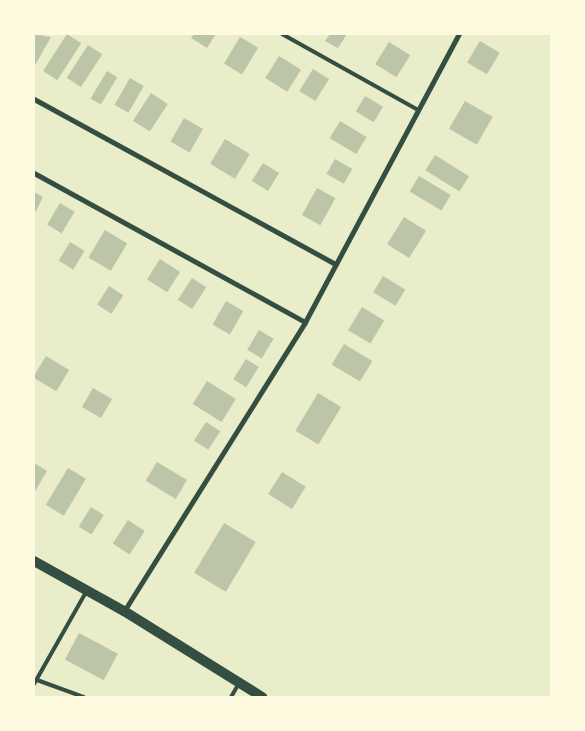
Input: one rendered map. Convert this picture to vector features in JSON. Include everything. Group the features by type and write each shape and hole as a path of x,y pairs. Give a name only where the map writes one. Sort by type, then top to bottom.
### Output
{"main road":[{"path":"34,561 124,611 262,697"}],"street":[{"path":"124,611 305,322 459,34"},
{"path":"34,99 336,264"},
{"path":"34,173 305,322"}],"lane":[{"path":"282,34 418,110"},
{"path":"34,684 87,590"},
{"path":"37,680 84,697"},
{"path":"231,697 239,682"}],"building":[{"path":"34,34 51,37 34,67"},
{"path":"67,34 81,43 57,80 43,71"},
{"path":"194,34 216,34 207,48 191,38"},
{"path":"330,34 347,34 338,48 325,41"},
{"path":"240,37 258,48 242,74 224,64"},
{"path":"480,41 500,53 487,74 467,62"},
{"path":"389,42 410,55 396,77 375,64"},
{"path":"88,45 102,54 81,87 67,78"},
{"path":"279,56 301,70 287,92 265,78"},
{"path":"313,69 329,79 315,101 299,91"},
{"path":"107,71 117,77 101,105 91,98"},
{"path":"130,78 144,86 128,113 114,105"},
{"path":"151,93 168,104 150,132 133,121"},
{"path":"365,96 383,107 374,122 356,111"},
{"path":"465,101 493,117 477,145 449,129"},
{"path":"184,118 203,129 190,152 170,141"},
{"path":"340,121 367,137 356,154 330,138"},
{"path":"225,139 250,154 235,179 210,164"},
{"path":"435,155 469,176 459,191 425,170"},
{"path":"335,159 352,169 344,184 326,174"},
{"path":"263,163 279,173 268,191 252,181"},
{"path":"419,176 451,195 441,210 410,191"},
{"path":"317,188 335,198 320,225 302,215"},
{"path":"34,192 43,197 34,215"},
{"path":"60,203 75,212 62,233 47,224"},
{"path":"404,217 426,231 409,258 387,244"},
{"path":"105,230 127,243 111,271 89,257"},
{"path":"70,242 85,251 73,270 59,261"},
{"path":"160,259 180,272 167,292 147,279"},
{"path":"383,276 405,289 396,306 373,292"},
{"path":"192,278 206,287 192,309 178,300"},
{"path":"109,286 123,295 111,314 97,304"},
{"path":"226,301 243,311 230,334 212,324"},
{"path":"362,307 384,320 370,344 348,330"},
{"path":"259,330 274,339 262,358 247,350"},
{"path":"344,344 372,361 360,382 332,365"},
{"path":"46,356 69,370 56,391 34,378"},
{"path":"246,359 259,367 246,387 233,379"},
{"path":"207,381 236,399 222,422 193,404"},
{"path":"93,388 112,399 101,418 82,407"},
{"path":"318,393 341,407 318,445 295,431"},
{"path":"206,422 220,431 208,450 194,440"},
{"path":"157,462 187,480 176,499 146,481"},
{"path":"34,463 47,471 34,493"},
{"path":"68,468 86,479 64,516 46,505"},
{"path":"282,472 306,487 292,509 268,494"},
{"path":"91,507 104,515 92,534 79,527"},
{"path":"128,520 145,531 130,554 113,543"},
{"path":"224,523 256,542 226,592 194,573"},
{"path":"79,633 118,654 104,680 65,659"}]}
